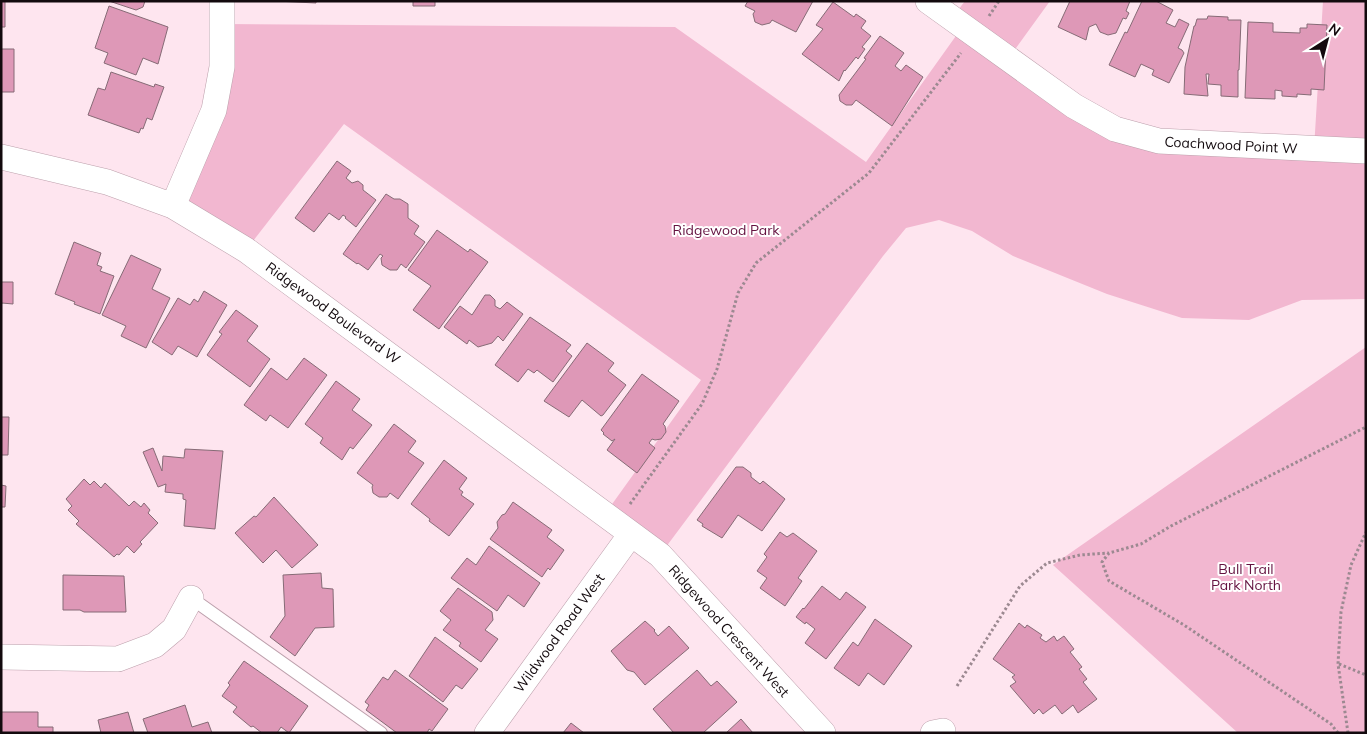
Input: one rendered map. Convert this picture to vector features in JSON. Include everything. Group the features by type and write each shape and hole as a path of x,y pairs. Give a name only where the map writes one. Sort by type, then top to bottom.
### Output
{"street":[{"path":"173,206 214,110 222,67 222,1"},
{"name":"Coachwood Point W","path":"928,1 1074,106 1115,129 1159,141 1366,151"},
{"name":"Ridgewood Boulevard W","path":"1,157 106,182 173,206 246,250 624,528"},
{"name":"Wildwood Road West","path":"487,733 624,528"},
{"name":"Ridgewood Crescent West","path":"624,528 660,555 823,733"},
{"path":"1,657 118,659 155,645 174,629 191,598"}],"lane":[{"path":"191,598 380,733"}],"path":[{"path":"624,528 702,404 717,369 738,293 756,263 869,173 999,1"},
{"path":"958,686 1020,586 1047,563 1080,554 1108,553 1141,544 1171,526 1366,428"},
{"path":"1348,733 1338,664 1341,612 1351,565 1366,532"},
{"path":"1108,553 1102,562 1109,581 1184,625 1331,724 1338,733"},
{"path":"1338,664 1366,675"}],"green space":[{"name":"Ridgewood Park","path":"965,1 1050,1 1008,59 1115,129 1314,149 1323,1 1366,1 1366,299 1302,300 1249,320 1182,318 1107,294 1013,256 972,231 939,220 906,228 883,256 660,555 605,514 701,380 344,124 246,250 173,206 199,149 222,24 675,27 866,162 963,26 952,18"},
{"name":"Bull Trail Park North","path":"1366,347 1366,733 1238,733 1053,565"}],"building":[{"path":"1,1 5,1 5,27 1,27"},
{"path":"109,1 145,1 143,7 136,10"},
{"path":"276,1 316,1 316,3"},
{"path":"413,1 435,1 435,6 413,6"},
{"path":"748,1 813,1 796,32 772,20 770,23 762,25 755,22 753,14 755,11 745,6"},
{"path":"1070,1 1130,1 1126,11 1129,13 1126,19 1123,18 1116,33 1108,35 1100,32 1096,24 1089,27 1086,40 1058,27"},
{"path":"1142,1 1156,1 1173,10 1166,23 1175,27 1179,19 1189,24 1178,48 1184,53 1169,83 1152,75 1154,70 1141,64 1135,77 1109,65"},
{"path":"833,2 854,17 856,14 866,21 861,28 871,36 862,47 865,49 858,59 856,57 844,70 839,81 802,54 823,29 816,25"},
{"path":"109,6 168,27 158,64 143,58 136,75 104,63 108,53 95,48"},
{"path":"1208,16 1228,17 1228,20 1241,20 1238,97 1221,96 1221,85 1208,84 1209,74 1206,74 1208,96 1184,94 1185,67 1194,26 1197,19 1207,19"},
{"path":"1248,22 1273,23 1273,32 1300,33 1300,28 1307,28 1307,24 1327,25 1324,90 1311,89 1311,95 1297,94 1297,97 1282,96 1282,91 1275,90 1275,99 1245,98"},
{"path":"880,36 904,53 895,66 901,71 906,65 923,77 892,126 856,100 852,105 846,105 840,101 839,95 866,59 864,58"},
{"path":"1,49 14,49 14,92 1,92"},
{"path":"111,72 154,87 155,84 164,87 152,120 147,118 143,129 141,128 139,133 88,115 98,88 105,90"},
{"path":"337,161 351,171 346,178 352,183 358,181 363,185 363,190 376,200 356,227 343,215 339,220 329,213 314,232 295,218"},
{"path":"386,194 408,204 408,218 419,226 414,234 425,242 406,268 401,264 397,270 390,270 382,265 381,258 383,256 380,254 368,270 343,254"},
{"path":"437,230 468,252 470,249 488,262 439,329 413,310 431,286 408,270"},
{"path":"74,242 101,253 97,265 102,267 100,271 114,276 100,314 55,294"},
{"path":"131,255 161,269 152,289 170,298 146,348 121,336 126,326 102,315"},
{"path":"1,282 13,282 13,304 2,303 1,306"},
{"path":"204,291 227,305 197,357 178,346 172,355 152,342 178,298 190,305 194,299 198,302"},
{"path":"485,295 490,295 495,300 495,306 500,309 507,302 523,314 503,341 498,336 492,343 478,347 469,340 467,344 444,327 460,306 472,315"},
{"path":"236,310 258,326 247,341 270,359 250,387 207,355 222,334 219,332"},
{"path":"530,317 571,345 566,351 572,356 553,382 537,370 534,373 528,369 518,382 495,365"},
{"path":"587,343 614,363 608,371 626,385 603,415 601,416 582,400 569,417 544,401"},
{"path":"304,358 327,375 288,428 270,415 266,421 244,405 271,368 287,380"},
{"path":"642,374 679,401 663,424 666,432 661,439 652,439 649,443 655,448 637,473 607,450 615,439 612,441 601,430"},
{"path":"336,381 360,399 352,410 372,425 353,449 350,447 342,460 320,443 323,438 305,424"},
{"path":"1,417 9,417 8,455 1,455"},
{"path":"394,424 416,441 408,452 424,463 398,499 390,493 387,497 379,497 373,493 373,485 357,473"},
{"path":"153,448 162,471 163,456 184,458 185,449 223,451 215,529 184,526 186,500 183,499 183,494 165,492 166,484 158,487 143,452"},
{"path":"444,460 467,478 459,489 463,492 461,495 474,504 449,536 411,504"},
{"path":"736,467 743,467 760,484 763,481 785,499 762,531 738,515 722,538 702,526 703,524 697,520"},
{"path":"84,479 90,485 94,481 101,488 105,483 129,506 134,501 141,507 144,503 150,510 148,513 158,523 140,542 142,544 134,553 127,546 119,555 117,554 114,557 76,524 79,521 68,510 72,506 66,499"},
{"path":"1,485 6,486 5,507 1,507"},
{"path":"274,497 318,545 292,568 276,550 263,563 235,533 254,516 256,517"},
{"path":"513,502 552,530 547,537 564,550 550,570 548,568 542,577 490,539 498,528 497,522"},
{"path":"780,532 787,537 793,533 817,551 798,578 802,581 785,606 760,588 767,578 757,571 767,557 764,554"},
{"path":"489,546 540,583 524,607 508,595 497,611 451,578 467,558 476,565"},
{"path":"321,573 322,588 333,589 334,627 315,628 295,656 270,637 285,616 283,575"},
{"path":"63,575 124,576 126,612 63,610"},
{"path":"822,586 840,600 846,592 866,607 826,659 805,643 815,629 796,617"},
{"path":"458,588 492,612 493,620 485,630 498,639 481,662 459,646 461,643 443,630 451,620 440,611"},
{"path":"875,619 912,646 884,685 868,673 859,686 834,668 853,642 858,646"},
{"path":"645,621 655,630 658,636 669,626 689,648 645,685 634,672 627,670 611,651"},
{"path":"1019,623 1025,628 1027,625 1042,635 1040,638 1046,642 1054,636 1057,641 1064,636 1074,649 1070,652 1082,667 1079,669 1087,679 1083,682 1097,699 1078,713 1073,705 1062,714 1055,705 1043,714 1039,709 1034,714 1010,686 1016,682 1012,677 1015,675 993,659"},
{"path":"435,637 478,669 462,689 456,685 443,702 409,676"},
{"path":"244,661 308,706 289,733 281,727 277,733 262,733 253,726 251,727 233,712 237,707 222,696 230,685 228,683"},
{"path":"395,670 448,709 432,731 429,729 427,733 397,733 366,710 369,705 365,702 383,677 388,680"},
{"path":"697,670 711,686 717,681 737,702 703,733 674,733 653,709"},
{"path":"185,705 192,727 208,722 212,733 148,733 143,719"},
{"path":"1,712 38,712 38,727 53,727 53,733 1,733"},
{"path":"128,712 134,733 101,733 98,720"},
{"path":"741,719 753,733 726,733"},
{"path":"571,723 584,733 563,733"}]}
